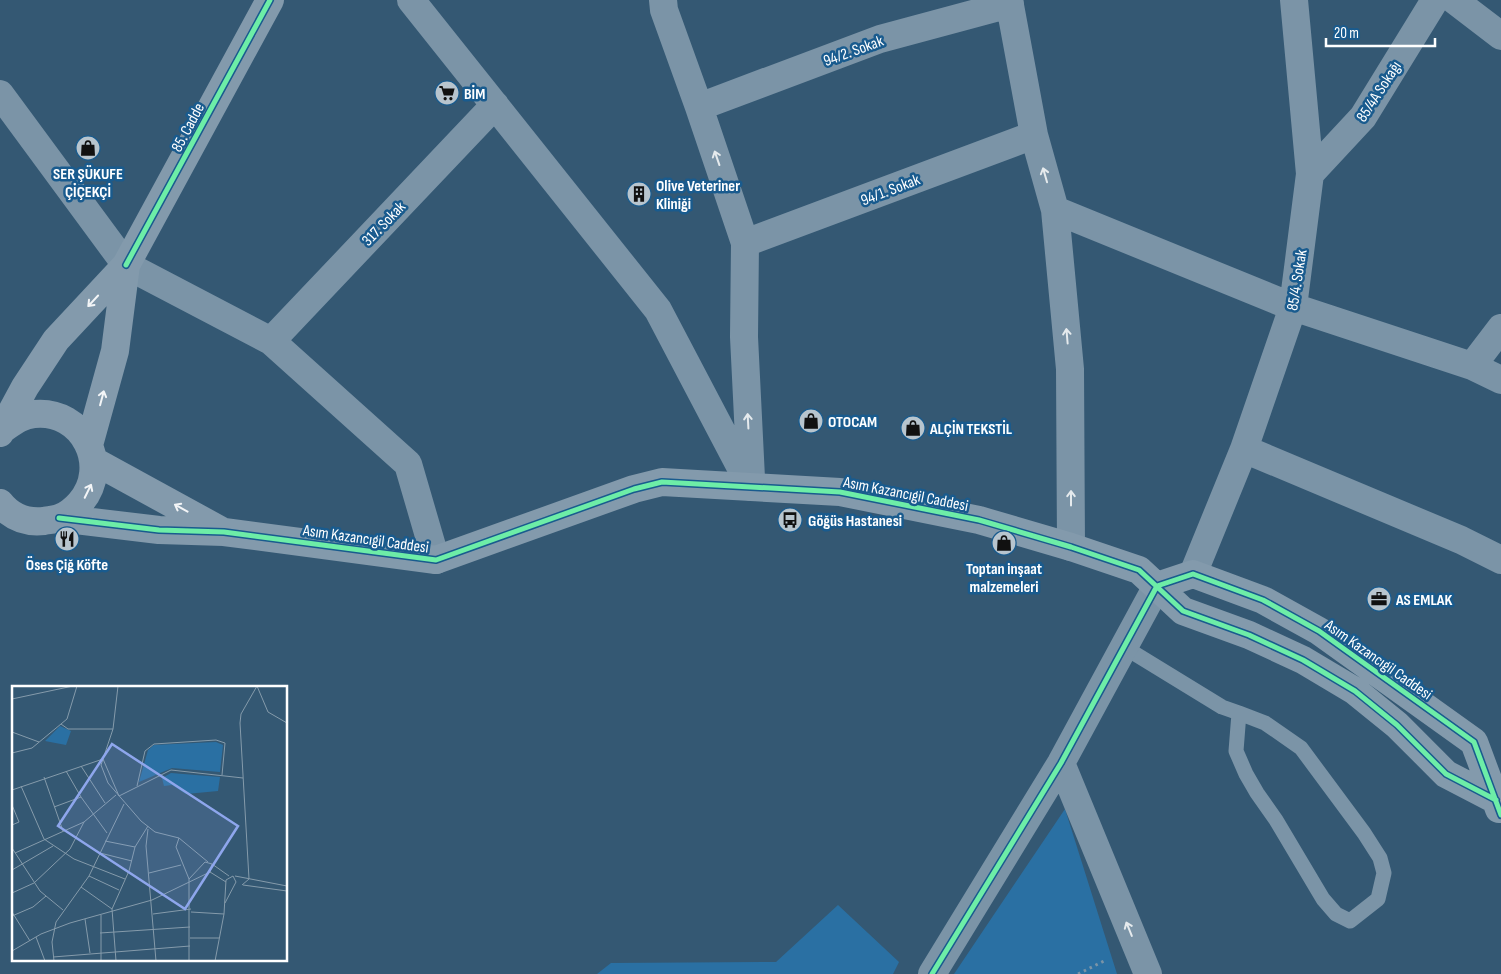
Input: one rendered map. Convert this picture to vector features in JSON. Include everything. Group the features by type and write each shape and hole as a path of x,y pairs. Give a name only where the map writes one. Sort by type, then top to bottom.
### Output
{"street":[{"name":"85. Cadde","path":"126,265 270,0"},
{"path":"411,0 658,310 751,487"},
{"path":"664,0 664,10 746,243 744,337 751,487"},
{"name":"85/4. Sokak","path":"1193,574 1244,449 1293,307 1310,174 1294,0"},
{"name":"85/4A Sokağı","path":"1310,174 1363,117 1435,0"},
{"path":"1454,0 1501,36"},
{"path":"1010,2 1034,134 1055,210 1070,370 1071,547"},
{"name":"94/2. Sokak","path":"699,107 880,39 1010,2"},
{"path":"0,94 126,265 271,341 408,464 436,560"},
{"name":"317. Sokak","path":"271,341 496,106"},
{"name":"94/1. Sokak","path":"746,243 1034,134"},
{"path":"1055,210 1293,307 1472,366 1501,380"},
{"path":"2,431 25,387 56,340 126,265"},
{"path":"4,512 34,522 59,518 76,508 87,495 94,478 92,453 115,351 126,265"},
{"path":"1472,366 1501,328"},
{"path":"2,431 17,419 33,414 50,415 66,421 80,431 92,453 224,532"},
{"path":"1244,449 1461,540 1501,560"},
{"name":"Asım Kazancıgil Caddesi","path":"59,518 159,530 224,532 436,560 634,489 662,482 849,494 980,520 1071,547 1139,570 1183,610 1249,635 1303,660 1354,691 1397,725 1446,774 1499,803"},
{"path":"932,974 1061,764 1157,586 1193,574"},
{"name":"Asım Kazancıgil Caddesi","path":"1193,574 1263,600 1319,631 1474,742 1499,803"},
{"path":"1061,764 1148,974"}],"lane":[{"path":"1124,647 1222,707 1239,713 1266,723 1301,748 1364,833 1380,858 1384,873 1378,899 1350,921 1336,914 1323,900 1276,820 1246,774 1236,751 1239,713"}],"shaded area":[{"path":"1065,809 1117,974 954,974"},
{"path":"838,905 899,962 893,974 597,974 611,963 776,962"}],"cycle path":[{"path":"126,265 270,0"},
{"path":"59,518 159,530 224,532 436,560 634,489 662,482 840,492 979,520 1071,547 1139,570 1183,611 1249,635 1303,660 1355,691 1397,725 1446,774 1496,800"},
{"path":"1157,586 1193,574 1263,600 1319,631 1474,742 1501,815"},
{"path":"932,974 1061,763 1157,586"}],"place":[{"name":"BİM","path":"447,93"},
{"name":"SER ŞÜKUFE ÇİÇEKÇİ","path":"88,148"},
{"name":"Olive Veteriner Kliniği","path":"639,194"},
{"name":"OTOCAM","path":"811,421"},
{"name":"ALÇİN TEKSTİL","path":"913,428"},
{"name":"Göğüs Hastanesi","path":"790,520"},
{"name":"Öses Çiğ Köfte","path":"67,539"},
{"name":"Toptan inşaat malzemeleri","path":"1004,543"},
{"name":"AS EMLAK","path":"1379,599"}]}
